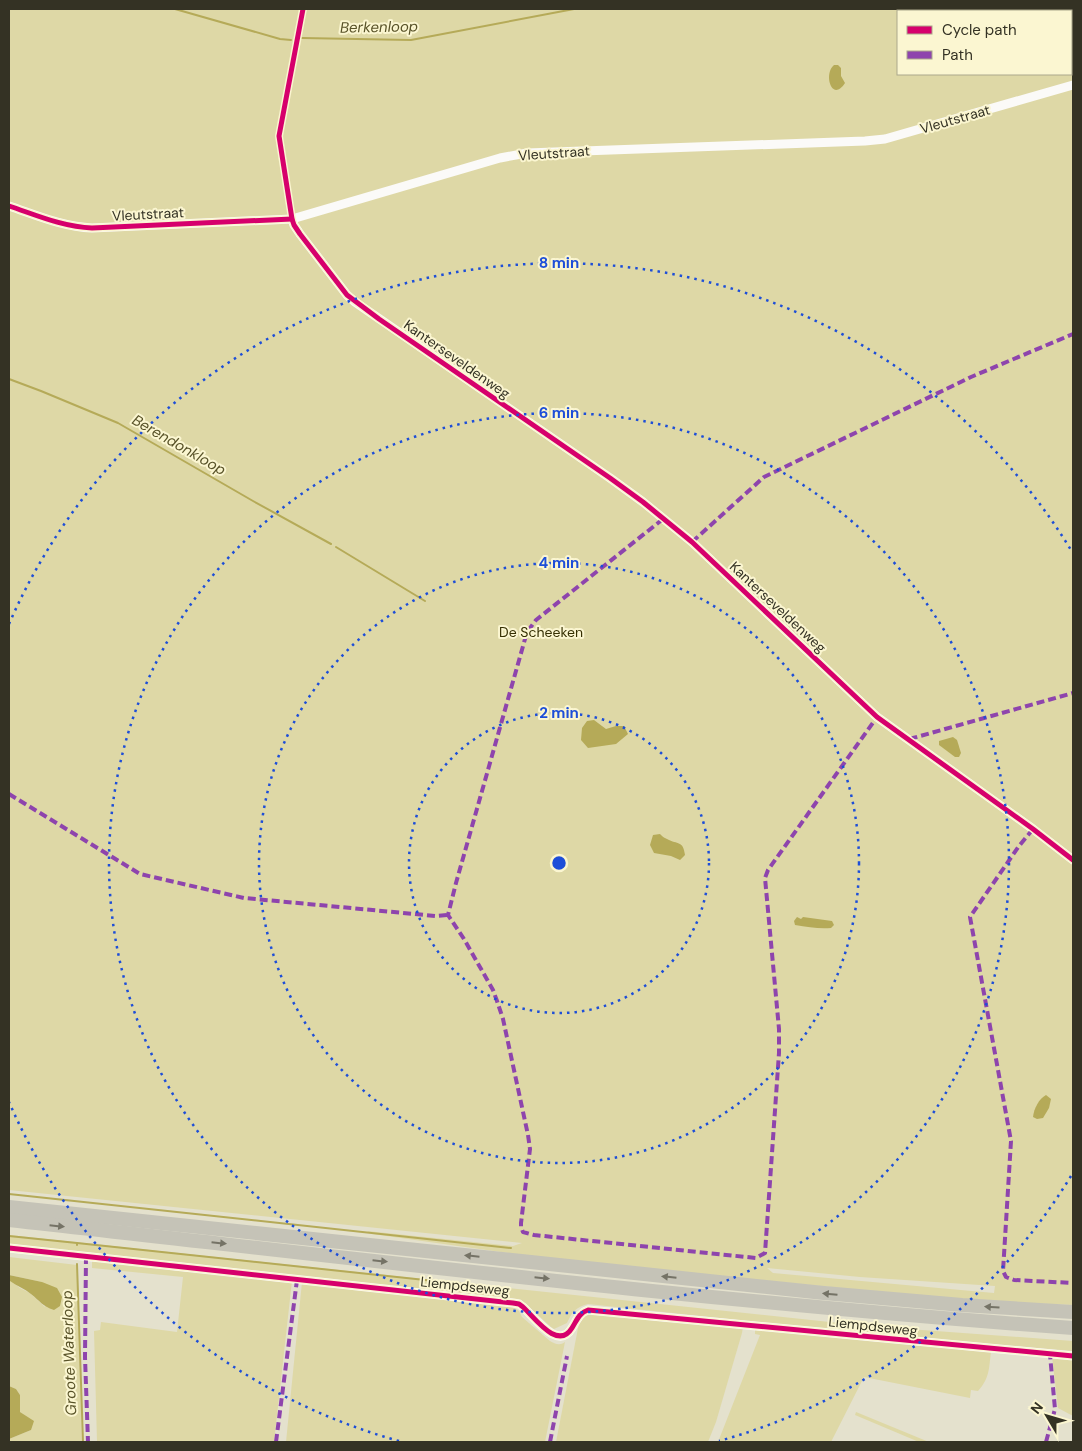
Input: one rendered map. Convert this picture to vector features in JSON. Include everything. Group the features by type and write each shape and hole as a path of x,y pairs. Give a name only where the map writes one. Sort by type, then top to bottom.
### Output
{"highway":[{"path":"9,1207 824,1293 1073,1312"},
{"path":"9,1220 810,1306 958,1320 1073,1328"}],"street":[{"name":"Vleutstraat","path":"9,206 59,223 92,228 292,219 500,158 527,153 884,139 1073,85"},
{"name":"Kanterseveldenweg","path":"292,219 294,226 300,234 347,295 355,302 642,502 692,542 878,717 1073,860"},
{"name":"Liempdseweg","path":"9,1248 513,1303 519,1304 552,1334 560,1337 566,1336 580,1315 588,1310 1073,1356"}],"green space":[{"name":"De Scheeken","path":"9,9 1073,9 1073,1305 963,1300 566,1261 372,1234 367,1231 513,1246 522,1243 9,1190","holes":["767,1268 860,1277 995,1286 994,1293 773,1273"]},
{"path":"9,1235 867,1326 1073,1341 1073,1351 870,1334 588,1304 575,1310 567,1323 554,1329 527,1305 514,1299 9,1245"},
{"path":"9,1257 77,1265 82,1442 9,1442 9,1439 31,1430 27,1417 20,1412 20,1395 16,1389 9,1386 9,1279 30,1293 45,1307 42,1282 9,1275"},
{"path":"92,1260 292,1281 274,1442 97,1442 94,1331 100,1330 101,1322 177,1332 183,1277 92,1268"},
{"path":"302,1282 510,1305 519,1311 522,1317 550,1341 558,1344 565,1342 545,1442 286,1442"},
{"path":"588,1313 743,1327 716,1422 708,1442 556,1442 579,1323"},
{"path":"755,1328 991,1351 989,1367 987,1377 982,1386 978,1391 971,1390 970,1398 864,1377 831,1442 718,1442 760,1335 755,1334"},
{"path":"1052,1356 1073,1358 1073,1416 1058,1408"},
{"path":"856,1412 929,1442 919,1442 855,1415"}],"shaded area":[{"path":"834,65 838,65 841,68 841,76 845,83 836,90 830,85 829,80 829,74"},
{"path":"594,720 606,729 624,726 628,734 616,744 588,748 581,740 582,728 587,721"},
{"path":"953,737 957,740 961,753 959,757 955,757 939,745 939,741"},
{"path":"660,834 683,847 685,855 680,860 671,856 654,853 650,845 653,835"},
{"path":"797,917 801,919 803,917 832,921 834,925 831,928 813,928 795,925 794,921"},
{"path":"1046,1095 1051,1099 1049,1108 1043,1118 1037,1119 1033,1117 1034,1110 1039,1101"},
{"path":"9,1275 42,1282 57,1288 62,1297 60,1306 54,1310 47,1307 29,1292 10,1281"},
{"path":"9,1386 16,1389 20,1395 20,1412 34,1421 31,1430 9,1439"}],"waterway":[{"name":"Berkenloop","path":"175,9 280,39 291,40"},
{"name":"Berkenloop","path":"302,38 411,40 574,9"},
{"name":"Berendonkloop","path":"9,379 118,423 331,544"},
{"name":"Berendonkloop","path":"336,547 425,601"},
{"path":"9,1194 511,1248"},
{"name":"Groote Waterloop","path":"9,1236 77,1243 77,1245"},
{"path":"77,1243 491,1287"},
{"name":"Groote Waterloop","path":"77,1264 83,1442"}],"marked path":[{"path":"692,542 764,477 971,377 1073,334"},
{"path":"663,519 536,620 527,632 448,915 493,990 503,1019 530,1149 521,1223 523,1232 534,1235 756,1258 765,1253 779,1053 779,1029 765,878 768,870 877,717"},
{"path":"910,740 1073,693"},
{"path":"9,794 140,874 244,898 436,916 448,915"},
{"path":"1033,829 970,917 1011,1141 1003,1271 1006,1277 1014,1280 1073,1283"},
{"path":"86,1256 85,1357 88,1442"},
{"path":"276,1442 297,1280"},
{"path":"1046,1442 1055,1409 1050,1355"},
{"path":"550,1442 567,1356"}],"cycle path":[{"path":"303,9 279,136 294,225 347,295 643,502 692,542 877,717 1073,860"},
{"path":"9,206 60,223 92,228 292,219"},
{"path":"9,1248 513,1303 519,1304 540,1325 560,1336 566,1334 580,1315 588,1310 1073,1356"}]}
